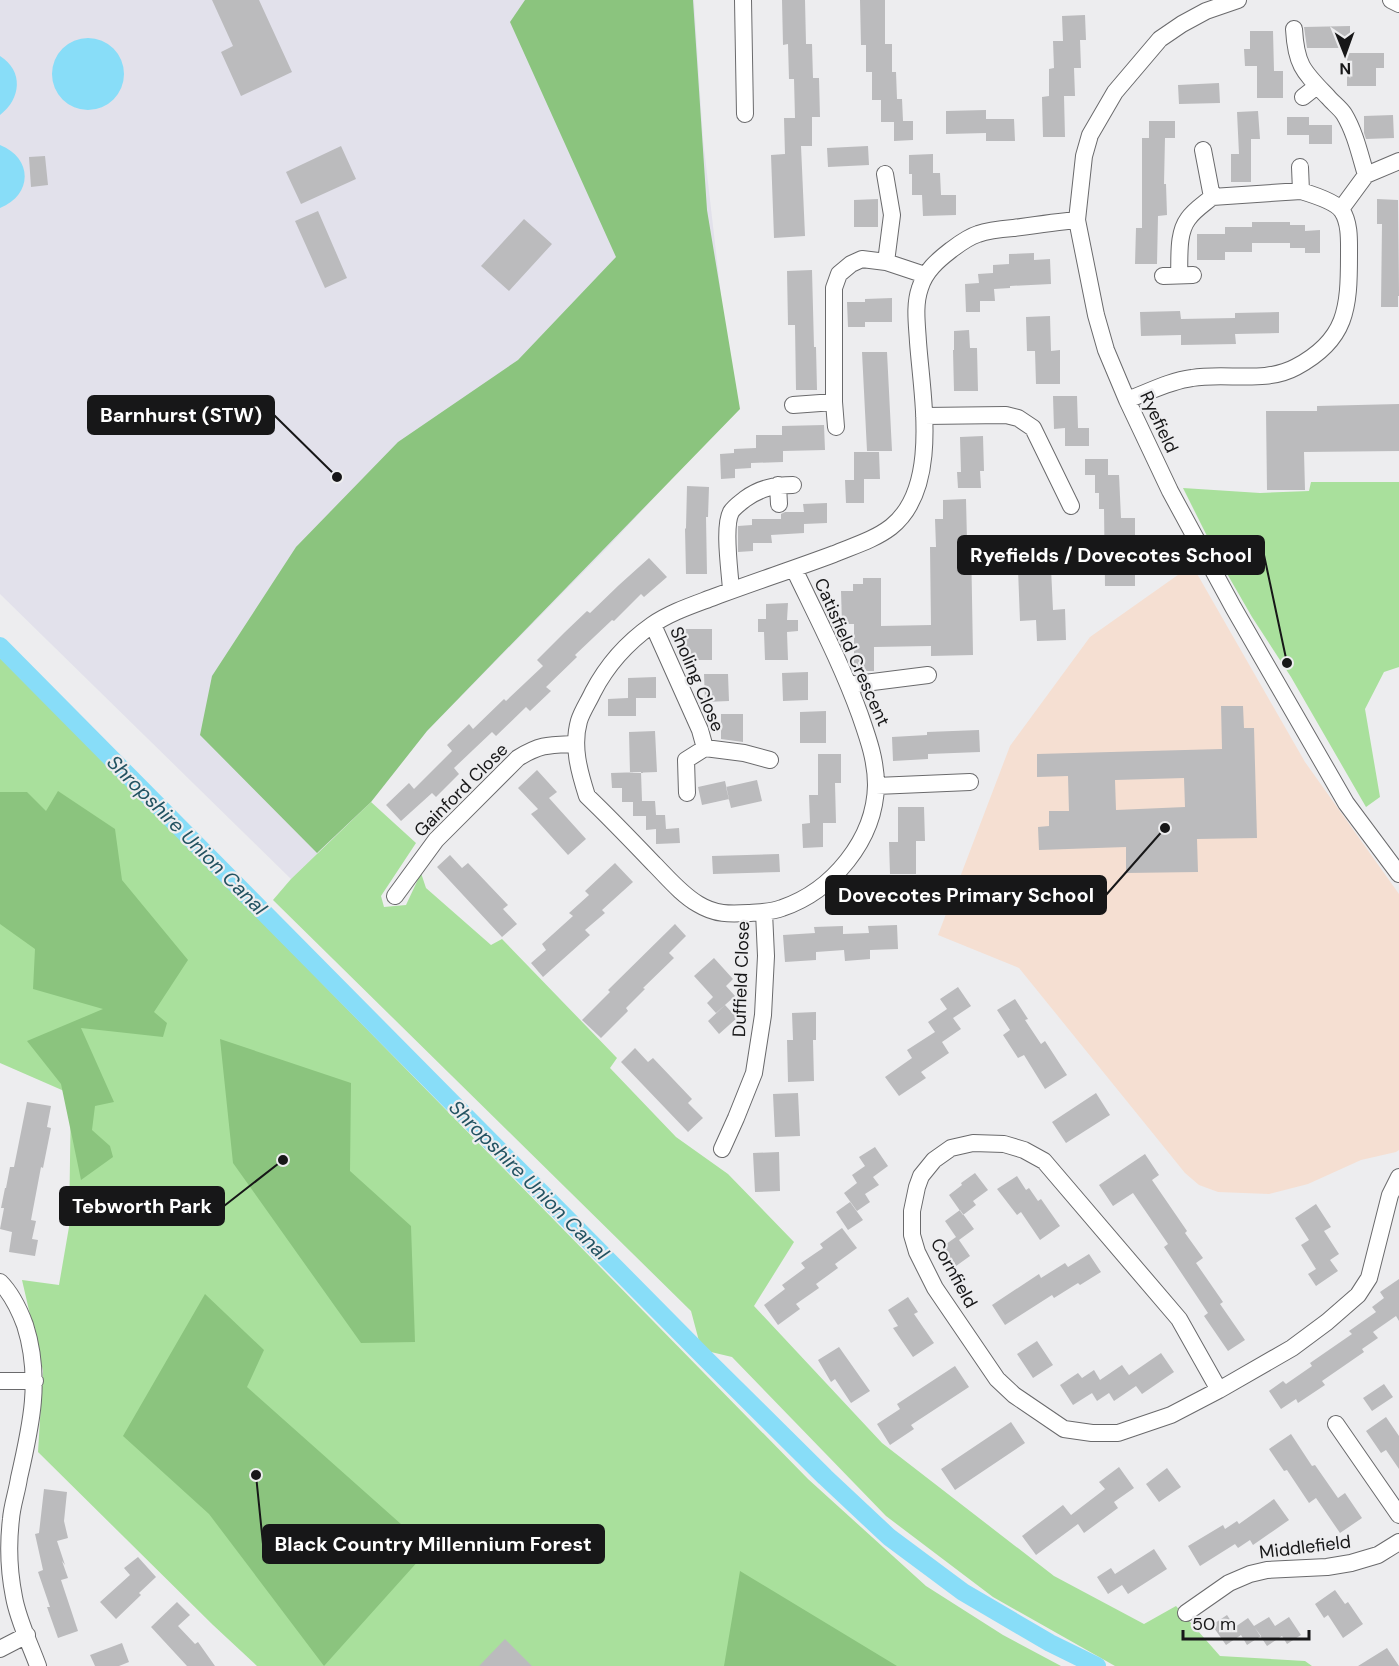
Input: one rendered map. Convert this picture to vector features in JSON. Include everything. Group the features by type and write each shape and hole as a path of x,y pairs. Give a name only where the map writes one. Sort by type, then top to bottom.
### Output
{"street":[{"path":"743,0 745,114"},
{"name":"Ryefield","path":"1238,0 1206,11 1160,39 1115,92 1090,135 1084,156 1077,220 1096,315 1106,350 1170,491 1346,803 1399,874"},
{"path":"1391,0 1399,4"},
{"path":"1294,29 1297,57 1305,73 1343,114 1356,142 1366,175"},
{"path":"1303,97 1317,86"},
{"path":"1203,150 1212,197"},
{"path":"1341,209 1366,175 1399,161"},
{"path":"1300,168 1301,191"},
{"path":"885,174 892,216 886,262"},
{"path":"1127,400 1167,384 1192,378 1264,376 1282,373 1311,358 1336,333 1345,313 1349,296 1349,236 1346,221 1341,209 1314,194 1301,191 1212,197 1186,221 1182,235 1178,275"},
{"path":"836,427 834,288 838,274 851,264 862,260 886,262 925,275 939,260 962,242 977,234 1077,220"},
{"name":"Catisfield Crescent","path":"794,570 849,685 872,748 876,786 863,837 846,863 826,884 800,901 780,909 725,915 699,904 680,890 587,796 580,775 575,744 580,719 597,685 620,652 653,625 683,609 731,590 794,570 877,536 892,526 905,512 921,478 924,460 924,416 916,314 919,289 925,275"},
{"path":"793,405 834,402"},
{"path":"924,416 1006,415 1018,418 1033,428 1071,506"},
{"path":"731,590 727,527 730,513 752,494 770,486 786,485 779,504"},
{"name":"Sholing Close","path":"653,625 700,730 705,748"},
{"path":"849,685 928,675"},
{"name":"Gainford Close","path":"395,896 436,840 518,758 546,745 575,744"},
{"name":"Sholing Close","path":"687,793 686,760 705,748 744,753 770,760"},
{"path":"876,786 970,782"},
{"name":"Duffield Close","path":"722,1149 754,1073 764,1015 766,956 764,912"},
{"name":"Cornfield","path":"1219,1390 1179,1319 1044,1161 1024,1150 1004,1144 973,1143 951,1148 934,1160 921,1176 912,1211 912,1235 917,1252 935,1288 997,1379 1014,1395 1064,1429 1092,1433 1118,1433 1171,1415 1219,1390 1292,1348 1358,1295 1369,1278 1390,1195 1399,1177"},
{"path":"0,1282 20,1310 33,1356 35,1382 26,1449 5,1520 14,1599 38,1666"},
{"path":"0,1381 35,1382"},
{"path":"1336,1424 1399,1515"},
{"name":"Middlefield","path":"1186,1613 1229,1583 1250,1574 1267,1570 1327,1567 1351,1563 1378,1556 1399,1542"},
{"path":"0,1649 27,1635"}],"shaded area":[{"path":"0,0 694,0 703,139 726,339 739,407 608,547 427,731 371,802 291,879 0,594"},
{"path":"1192,565 1305,762 1399,894 1399,1150 1361,1160 1308,1184 1269,1194 1218,1192 1199,1185 1185,1173 1019,968 938,935 1010,746 1090,637"}],"green space":[{"path":"525,0 693,0 707,210 740,409 427,731 371,802 317,853 200,735 212,676 296,547 398,442 518,360 616,257 510,22"},
{"path":"1311,482 1399,482 1399,667 1384,672 1365,709 1380,797 1366,807 1291,677 1252,617 1218,558 1183,488 1260,493 1309,491"},
{"path":"0,655 808,1479 926,1586 1003,1635 1061,1666 257,1666 213,1625 38,1452 43,1371 22,1280 59,1285 69,1227 71,1094 0,1063"},
{"path":"58,791 115,829 122,880 188,960 154,1012 167,1023 163,1037 81,1028 114,1102 95,1106 92,1130 110,1146 113,1157 81,1180 61,1084 27,1041 103,1009 33,989 35,949 0,924 0,792 27,792 46,811"},
{"path":"371,802 416,843 381,896 384,907 406,905 421,873 426,888 491,945 502,939 617,1058 610,1068 676,1137 728,1174 794,1242 754,1306 882,1443 1054,1576 1144,1624 1176,1606 1220,1656 1305,1661 1312,1666 1115,1666 993,1597 886,1516 732,1357 711,1352 699,1341 691,1311 273,900 291,879"},
{"path":"220,1039 351,1083 350,1171 411,1226 415,1342 361,1343 233,1163"},
{"path":"205,1294 264,1350 247,1387 429,1549 324,1666 209,1514 123,1436"},
{"path":"740,1571 897,1666 724,1666"}],"water":[{"path":"88,38 108,44 118,54 124,74 118,94 108,104 88,110 68,104 58,94 52,74 58,54 68,44"},
{"path":"0,56 13,69 17,85 12,101 0,115"},
{"path":"0,145 19,158 25,176 19,194 0,208"}],"building":[{"path":"212,0 259,0 292,72 241,96 221,52 233,46"},
{"path":"782,0 805,0 806,44 812,44 813,78 819,78 820,117 812,117 812,146 801,146 805,236 774,238 771,155 785,154 784,118 795,118 794,79 789,79 788,44 783,45"},
{"path":"860,0 885,0 885,44 892,44 892,72 896,72 897,99 902,99 903,121 913,121 913,140 894,141 894,122 881,122 881,100 872,100 872,72 866,72 866,45 861,45"},
{"path":"1085,15 1086,40 1080,40 1081,68 1074,68 1075,96 1064,96 1065,137 1043,137 1042,97 1049,96 1049,69 1054,68 1053,41 1063,41 1062,16"},
{"path":"1350,26 1350,48 1307,48 1304,27"},
{"path":"1250,31 1273,31 1274,71 1283,71 1283,98 1257,98 1257,66 1245,66 1244,49 1250,49"},
{"path":"1347,53 1384,53 1384,68 1376,68 1376,86 1347,86"},
{"path":"1219,83 1220,103 1179,104 1178,85"},
{"path":"986,110 986,119 1014,119 1015,141 986,141 986,133 946,134 946,111"},
{"path":"1258,111 1260,139 1251,139 1251,182 1231,182 1231,154 1239,154 1237,112"},
{"path":"1393,115 1394,138 1366,139 1364,116"},
{"path":"1287,117 1309,117 1309,125 1332,125 1332,144 1309,144 1309,135 1287,135"},
{"path":"1149,121 1175,121 1175,138 1165,138 1164,184 1166,184 1167,215 1158,216 1157,264 1135,264 1136,228 1142,228 1142,138 1149,138"},
{"path":"341,146 356,179 301,204 286,172"},
{"path":"868,146 869,165 828,167 827,148"},
{"path":"933,154 933,173 940,173 941,195 956,195 956,215 923,216 922,195 912,195 909,155"},
{"path":"45,156 48,185 31,187 29,157"},
{"path":"878,199 878,227 854,227 854,200"},
{"path":"1377,199 1398,200 1398,307 1381,307 1382,224 1377,224"},
{"path":"318,211 347,278 325,288 295,221"},
{"path":"524,219 552,244 509,291 481,266"},
{"path":"1252,222 1290,222 1290,225 1305,225 1305,231 1320,230 1320,253 1305,253 1305,248 1290,248 1290,243 1252,243 1252,252 1225,252 1225,260 1197,260 1197,234 1225,234 1225,227 1252,227"},
{"path":"1034,253 1034,260 1050,259 1051,284 994,289 995,301 980,301 980,312 966,312 965,284 979,283 978,274 993,273 993,265 1009,264 1009,254"},
{"path":"812,270 817,390 796,390 795,325 788,325 787,271"},
{"path":"892,298 892,322 865,322 865,327 848,327 847,302"},
{"path":"1180,311 1181,319 1235,318 1235,313 1279,312 1279,333 1235,334 1236,344 1181,345 1181,335 1141,336 1140,312"},
{"path":"1050,316 1051,351 1060,350 1060,384 1036,384 1035,351 1027,351 1026,317"},
{"path":"969,330 970,348 977,348 978,391 954,391 954,331"},
{"path":"862,352 887,352 892,451 867,451"},
{"path":"1053,396 1077,396 1078,428 1089,428 1089,446 1065,446 1065,428 1054,429"},
{"path":"1399,404 1399,451 1304,452 1305,490 1267,490 1266,411 1317,411 1317,406"},
{"path":"824,425 825,450 783,451 783,462 751,463 751,468 735,469 735,478 721,479 720,454 734,453 734,449 756,448 756,435 782,435 782,426"},
{"path":"983,436 984,471 980,471 981,488 958,488 957,472 961,472 960,437"},
{"path":"854,452 879,452 880,479 864,479 864,503 846,503 845,480 854,480"},
{"path":"1085,459 1108,459 1108,475 1119,475 1121,518 1135,518 1135,586 1105,586 1104,509 1099,509 1099,493 1095,493 1095,475 1085,475"},
{"path":"687,486 709,487 708,517 706,517 707,574 686,574"},
{"path":"966,499 967,541 971,541 973,655 931,656 931,646 874,647 874,671 854,671 854,624 842,624 841,591 853,591 853,584 863,584 863,578 881,578 881,626 931,625 930,547 936,547 935,519 943,519 943,500"},
{"path":"827,503 827,523 804,524 804,533 771,535 772,543 753,543 753,551 738,552 738,526 752,525 752,519 781,519 781,514 785,512 804,512 803,504"},
{"path":"649,558 667,577 644,597 641,594 575,655 577,657 546,687 551,691 530,711 526,707 496,736 492,732 454,768 459,774 436,797 432,793 401,821 386,805 409,783 414,789 452,751 447,745 469,724 473,729 504,699 506,701 543,666 537,660 565,632 587,611 590,613"},
{"path":"1051,568 1053,610 1065,609 1066,640 1037,641 1036,620 1020,621 1018,569"},
{"path":"788,603 787,620 798,620 798,631 787,632 788,660 765,660 764,632 758,632 758,619 766,619 766,604"},
{"path":"685,629 712,629 712,660 685,660"},
{"path":"808,672 808,700 783,701 782,673"},
{"path":"704,674 728,674 729,701 705,702"},
{"path":"656,677 656,698 636,698 636,716 608,716 608,699 628,698 628,678"},
{"path":"1221,706 1243,706 1244,728 1254,728 1257,838 1197,839 1198,872 1126,873 1126,847 1039,850 1038,827 1049,826 1049,811 1069,811 1068,776 1037,777 1037,754 1222,749","holes":["1184,778 1185,807 1116,810 1115,780"]},
{"path":"826,711 826,743 800,743 800,712"},
{"path":"721,714 743,714 743,742 721,739"},
{"path":"979,730 980,752 928,754 928,759 893,761 892,737 927,735 927,732"},
{"path":"655,731 657,772 630,773 629,732"},
{"path":"818,754 841,754 841,783 835,783 836,823 823,823 823,847 803,848 802,824 810,823 809,795 818,795"},
{"path":"537,770 557,792 549,798 586,839 568,855 531,814 538,809 518,788"},
{"path":"641,772 642,801 655,801 656,815 665,815 666,829 679,828 680,843 656,844 656,829 646,830 646,816 633,816 633,802 622,802 622,788 612,788 611,773"},
{"path":"757,780 762,801 731,808 726,787"},
{"path":"725,781 729,799 702,805 698,787"},
{"path":"898,807 924,807 925,841 916,841 916,874 890,874 889,842 898,842"},
{"path":"779,854 780,872 713,874 712,856"},
{"path":"450,855 462,868 468,863 508,905 503,909 517,924 502,937 437,867"},
{"path":"615,863 633,882 602,910 605,913 585,930 590,935 543,977 531,963 546,950 542,944 573,916 569,913 589,895 585,891"},
{"path":"675,924 686,936 669,953 674,958 643,988 645,989 626,1008 628,1011 601,1038 582,1020 610,992 608,990"},
{"path":"897,925 898,949 870,950 870,959 845,961 844,950 816,952 816,960 785,962 783,935 815,933 814,927 843,926 843,934 869,933 868,926"},
{"path":"714,958 733,979 726,986 735,996 716,1013 707,1003 713,997 694,976"},
{"path":"958,987 971,1006 953,1018 961,1029 942,1042 949,1053 921,1072 926,1078 899,1096 885,1077 912,1058 907,1050 935,1032 928,1022 947,1009 940,999"},
{"path":"1015,999 1028,1019 1025,1020 1041,1044 1045,1041 1067,1075 1045,1089 1024,1055 1018,1058 1003,1035 1010,1030 997,1010"},
{"path":"725,1005 737,1018 719,1034 708,1021"},
{"path":"816,1012 816,1040 813,1040 814,1081 788,1082 787,1040 793,1040 792,1013"},
{"path":"635,1048 648,1062 653,1058 692,1099 688,1103 703,1118 688,1132 621,1062"},
{"path":"798,1093 800,1136 775,1137 773,1094"},
{"path":"1096,1093 1110,1115 1066,1143 1052,1122"},
{"path":"27,1102 51,1106 47,1127 51,1128 31,1220 36,1221 32,1239 38,1240 35,1256 9,1252 12,1232 0,1229 5,1188 10,1167 14,1167"},
{"path":"875,1147 888,1166 873,1177 879,1185 865,1194 870,1202 857,1211 844,1193 857,1183 852,1175 865,1166 859,1157"},
{"path":"779,1152 780,1191 755,1192 753,1153"},
{"path":"1145,1154 1159,1175 1152,1180 1203,1258 1196,1263 1223,1302 1220,1304 1245,1340 1228,1351 1204,1316 1208,1313 1164,1247 1168,1244 1133,1193 1113,1206 1099,1185"},
{"path":"975,1173 988,1190 973,1201 976,1205 963,1215 949,1195"},
{"path":"1017,1176 1026,1190 1029,1188 1038,1201 1041,1199 1060,1226 1040,1240 1021,1212 1017,1215 997,1189"},
{"path":"850,1202 863,1220 848,1230 836,1212"},
{"path":"1316,1204 1331,1227 1324,1231 1339,1254 1330,1260 1338,1271 1316,1286 1308,1274 1316,1269 1301,1245 1309,1240 1295,1218"},
{"path":"960,1210 974,1229 959,1240 970,1256 956,1266 942,1247 956,1237 945,1221"},
{"path":"842,1228 857,1248 835,1264 838,1268 816,1284 819,1288 796,1304 800,1309 778,1325 764,1305 785,1289 782,1285 805,1268 801,1263 823,1248 820,1244"},
{"path":"1089,1254 1101,1272 1054,1298 1052,1295 1005,1325 992,1305 1039,1274 1041,1278 1065,1263 1068,1267"},
{"path":"1399,1279 1399,1321 1396,1316 1373,1332 1378,1338 1362,1349 1364,1352 1322,1381 1325,1385 1298,1403 1296,1399 1281,1409 1269,1391 1283,1381 1286,1384 1312,1366 1310,1363 1352,1334 1349,1331 1376,1312 1372,1307 1384,1298 1380,1292"},
{"path":"908,1297 918,1312 914,1314 934,1343 913,1357 893,1328 898,1326 888,1310"},
{"path":"1037,1341 1053,1365 1033,1378 1017,1354"},
{"path":"839,1347 870,1391 851,1403 835,1379 831,1382 818,1360"},
{"path":"1161,1353 1174,1372 1142,1394 1136,1386 1114,1401 1109,1393 1097,1401 1092,1393 1073,1405 1060,1385 1078,1373 1082,1378 1094,1370 1100,1380 1122,1365 1129,1375"},
{"path":"955,1366 969,1387 911,1425 914,1429 890,1445 877,1424 900,1409 897,1404"},
{"path":"1384,1384 1393,1397 1372,1411 1363,1398"},
{"path":"1386,1417 1399,1436 1399,1469 1386,1450 1381,1453 1366,1431"},
{"path":"1011,1422 1025,1443 955,1490 941,1469"},
{"path":"1291,1434 1312,1466 1315,1465 1338,1498 1345,1493 1362,1518 1340,1533 1316,1498 1309,1503 1287,1470 1284,1471 1269,1449"},
{"path":"1119,1467 1134,1488 1114,1502 1118,1508 1084,1533 1078,1524 1036,1555 1022,1536 1063,1505 1071,1515 1105,1489 1099,1482"},
{"path":"1167,1468 1181,1487 1159,1502 1146,1484"},
{"path":"44,1489 67,1492 64,1521 68,1538 57,1541 68,1578 61,1580 78,1631 58,1638 38,1572 43,1570 35,1534 39,1533"},
{"path":"1274,1499 1289,1520 1253,1545 1250,1540 1238,1548 1235,1544 1200,1566 1188,1546 1223,1525 1225,1529 1237,1521 1239,1524"},
{"path":"1154,1549 1167,1569 1128,1594 1122,1585 1108,1594 1097,1577 1111,1568 1115,1574"},
{"path":"138,1557 156,1577 116,1619 100,1602 130,1575 124,1568"},
{"path":"1335,1590 1345,1604 1348,1602 1363,1624 1343,1638 1328,1615 1324,1618 1315,1604"},
{"path":"177,1602 190,1615 178,1626 195,1644 198,1642 215,1666 187,1666 151,1627"},
{"path":"1227,1615 1235,1627 1248,1618 1254,1626 1269,1617 1275,1626 1289,1617 1301,1635 1287,1644 1282,1636 1267,1646 1261,1636 1247,1645 1241,1635 1226,1645 1212,1625"},
{"path":"505,1639 532,1666 479,1666"},
{"path":"122,1643 129,1662 119,1666 95,1666 90,1655"},
{"path":"1387,1648 1399,1666 1358,1666"}],"waterway":[{"name":"Shropshire Union Canal","path":"0,646 705,1358 889,1537 963,1592 1050,1643 1097,1666"}],"place":[{"name":"Barnhurst (STW)","path":"337,477"},
{"name":"Ryefields / Dovecotes School","path":"1287,663"},
{"name":"Dovecotes Primary School","path":"1165,828"},
{"name":"Tebworth Park","path":"283,1160"},
{"name":"Black Country Millennium Forest","path":"256,1475"}]}
